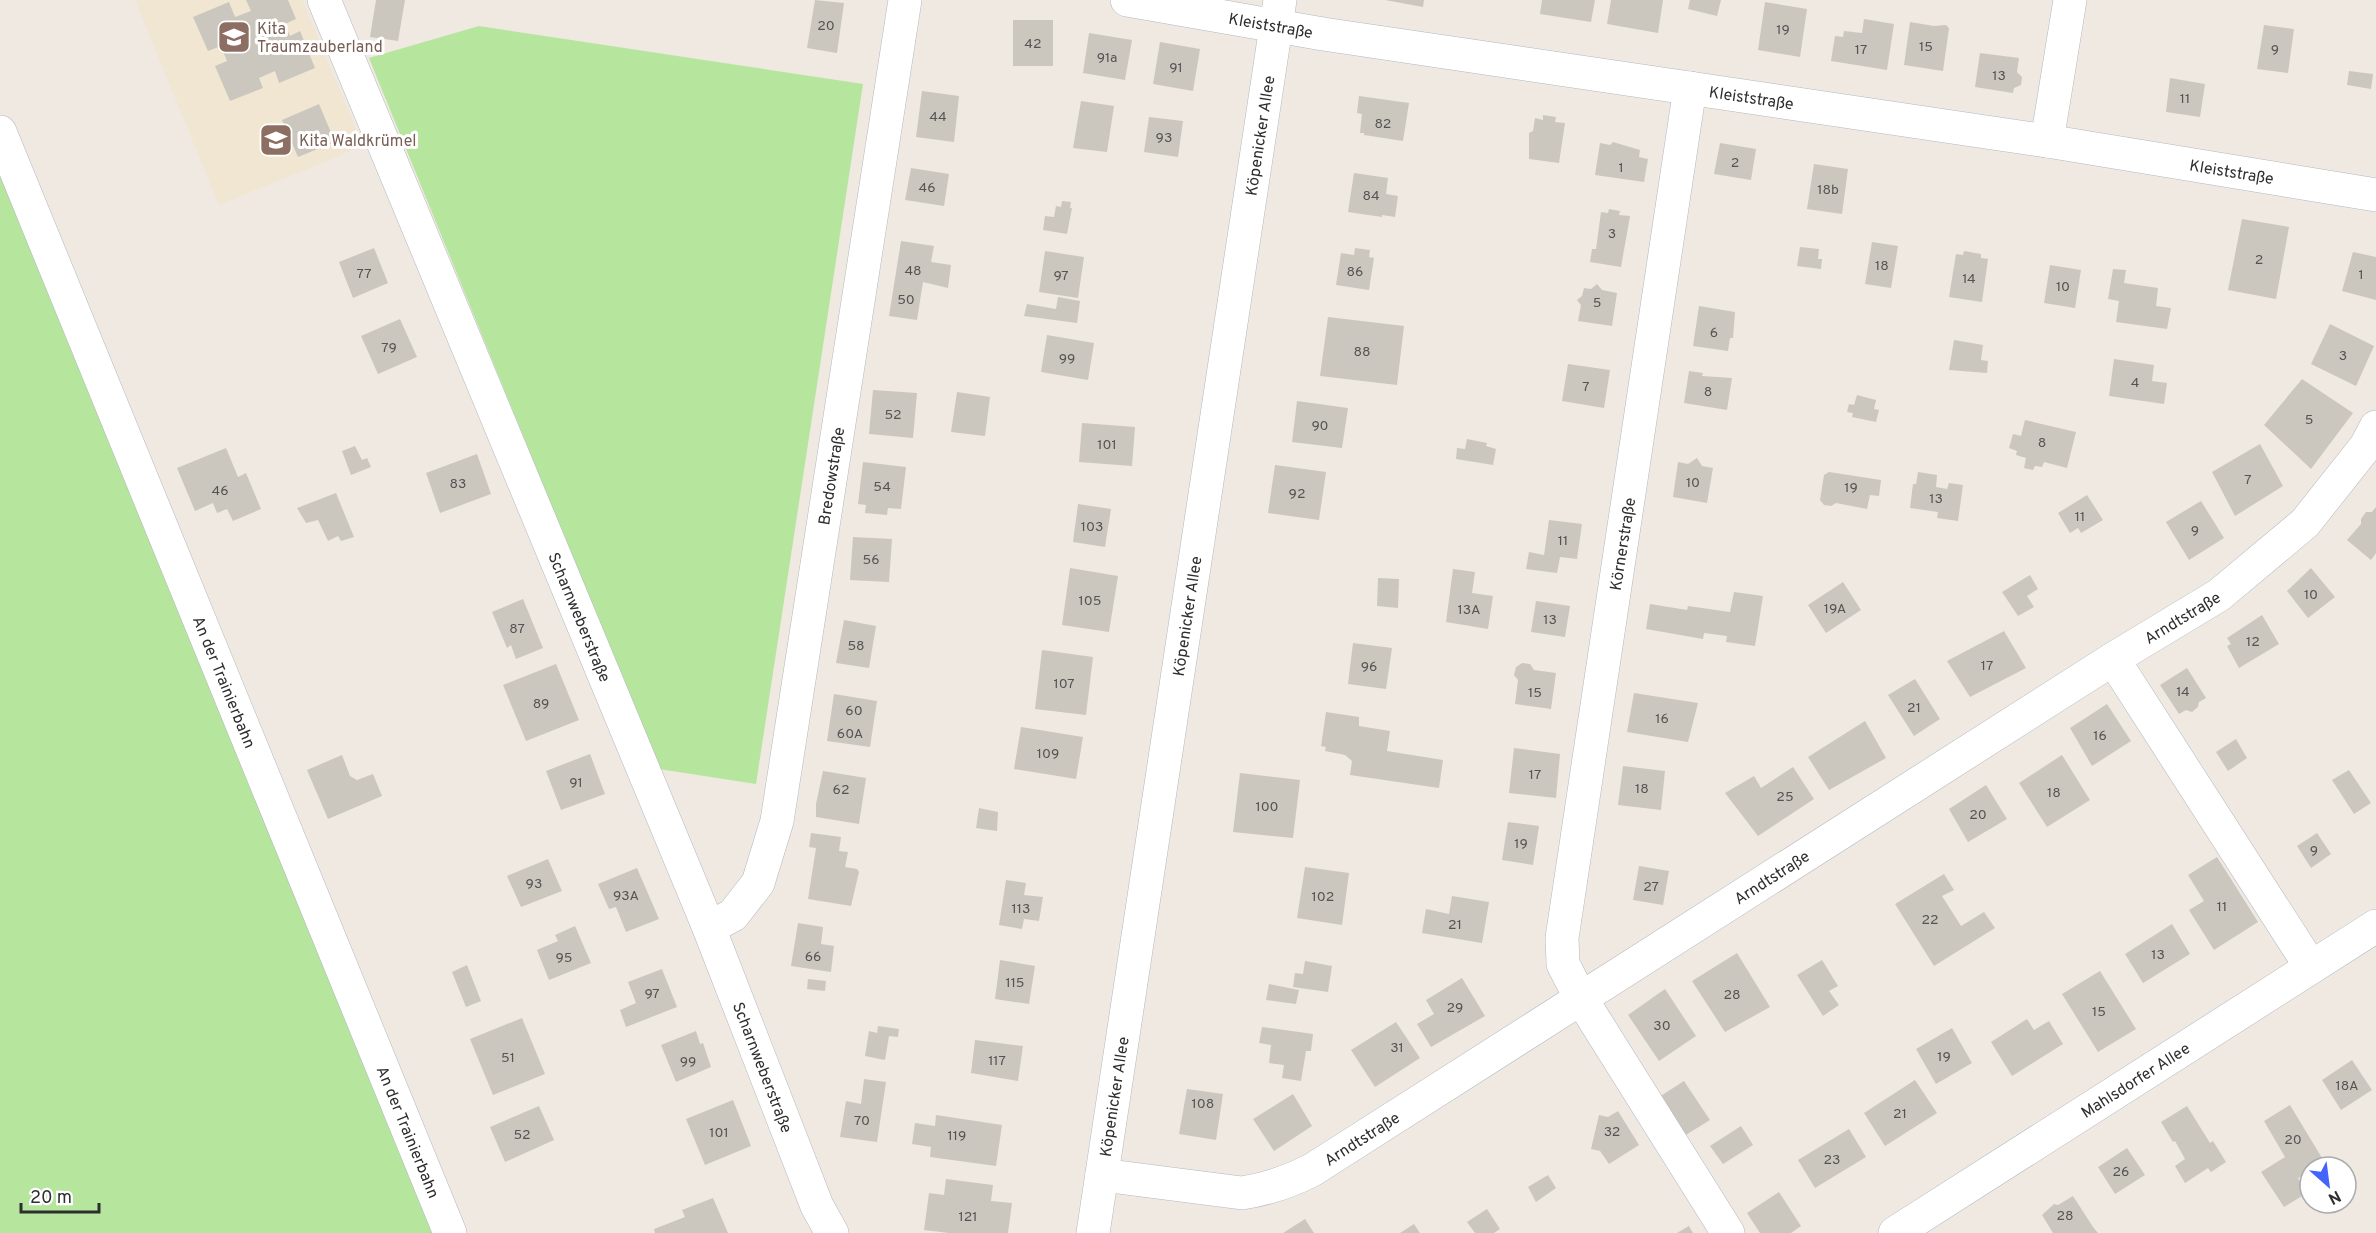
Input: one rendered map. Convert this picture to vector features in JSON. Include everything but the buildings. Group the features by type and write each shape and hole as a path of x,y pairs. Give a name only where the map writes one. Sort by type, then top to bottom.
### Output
{"street":[{"name":"Scharnweberstraße","path":"324,0 709,927 817,1206 832,1233"},
{"name":"Bredowstraße","path":"709,927 733,915 758,883 777,821 905,0"},
{"name":"Kleiststraße","path":"1127,0 1278,13 1690,88 2047,141 2376,195"},
{"path":"2047,141 2070,0"},
{"name":"Köpenicker Allee","path":"1093,1233 1278,13"},
{"name":"Körnerstraße","path":"1690,88 1562,938 1563,964 1580,997 1728,1233"},
{"name":"An der Trainierbahn","path":"0,132 450,1233"},
{"name":"Arndtstraße","path":"1102,1175 1242,1193 1264,1190 1312,1170 2113,659 2219,595 2305,523 2366,446 2376,427"},
{"path":"2113,659 2312,967"},
{"name":"Mahlsdorfer Allee","path":"1895,1233 2376,926"}],"shaded area":[{"path":"135,0 302,0 363,146 219,205"}],"green space":[{"path":"479,26 863,84 756,784 659,769 369,58"},
{"path":"0,169 439,1233 0,1233"}],"place":[{"name":"Kita Traumzauberland","path":"234,37"},
{"name":"Kita Waldkrümel","path":"276,140"}]}
